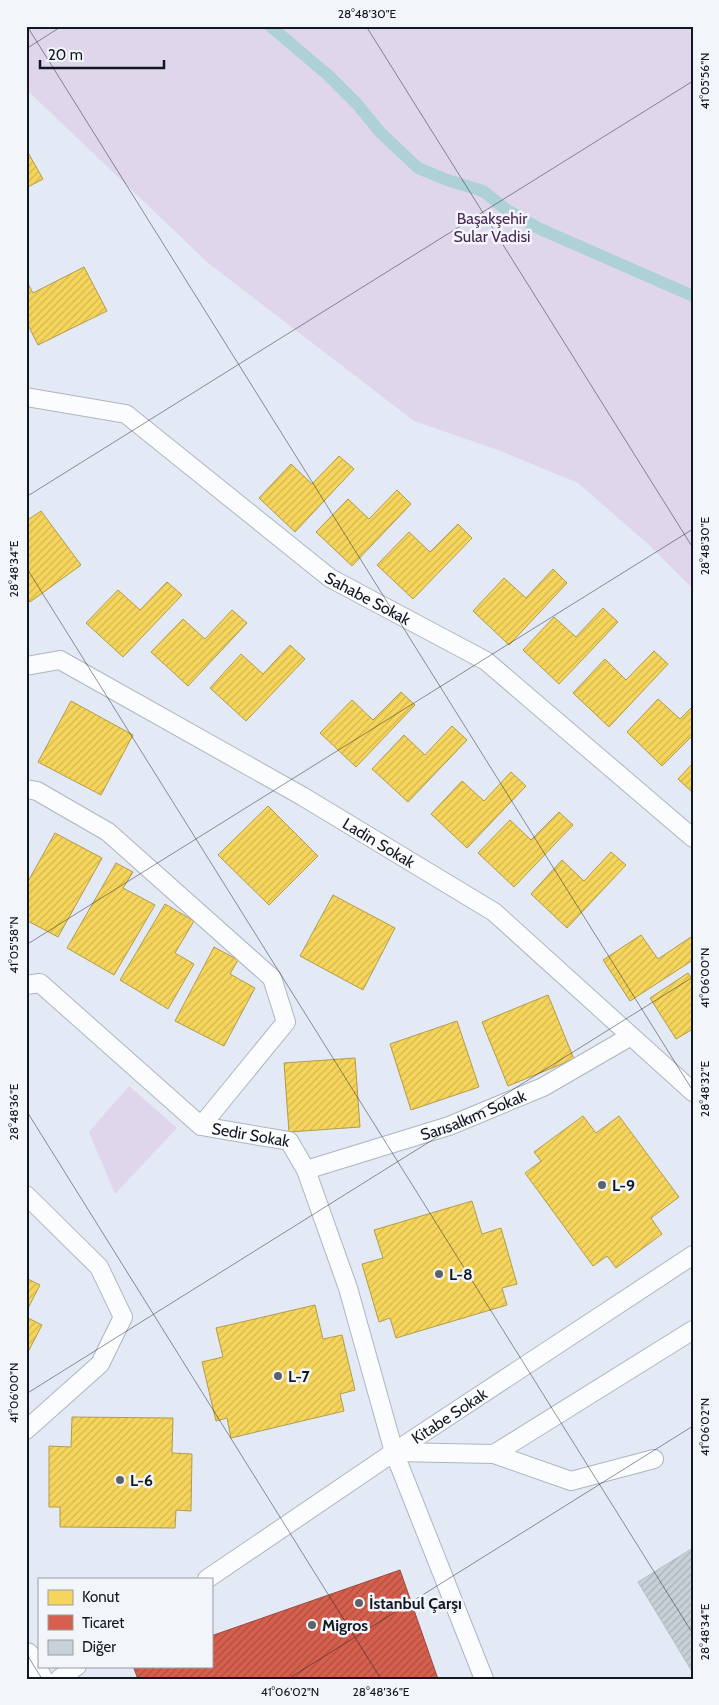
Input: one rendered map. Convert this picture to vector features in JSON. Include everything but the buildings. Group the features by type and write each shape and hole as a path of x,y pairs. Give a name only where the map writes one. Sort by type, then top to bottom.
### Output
{"street":[{"path":"26,1657 38,1679"}],"lane":[{"name":"Sahabe Sokak","path":"26,397 126,414 330,578 486,661 693,838"},
{"name":"Ladin Sokak","path":"26,666 60,660 302,796 494,912 693,1092"},
{"path":"26,789 37,792 108,832 272,978 286,1022 201,1126"},
{"name":"Sedir Sokak","path":"26,985 40,984 201,1126 288,1141 306,1170 348,1288 394,1452 484,1679"},
{"name":"Sarısalkım Sokak","path":"306,1170 449,1126 534,1091 631,1036"},
{"path":"26,1195 99,1267 123,1317 100,1364 26,1430"},
{"name":"Kitabe Sokak","path":"208,1578 394,1452 693,1255"},
{"path":"494,1454 693,1330"},
{"path":"394,1452 494,1454 571,1481 654,1459"},
{"path":"59,1679 74,1668"}],"green space":[{"name":"Başakşehir Sular Vadisi","path":"26,26 693,26 693,589 649,545 578,483 498,450 414,421 208,263 26,89"},
{"path":"129,1086 177,1128 115,1194 89,1132"}],"waterway":[{"path":"270,26 328,75 357,104 380,132 418,168 447,180 483,191 507,210 538,228 693,296"}],"place":[{"name":"L-9","path":"602,1185"},
{"name":"L-8","path":"439,1274"},
{"name":"L-7","path":"278,1376"},
{"name":"L-6","path":"120,1480"},
{"name":"İstanbul Çarşı","path":"359,1603"},
{"name":"Migros","path":"312,1625"}]}
